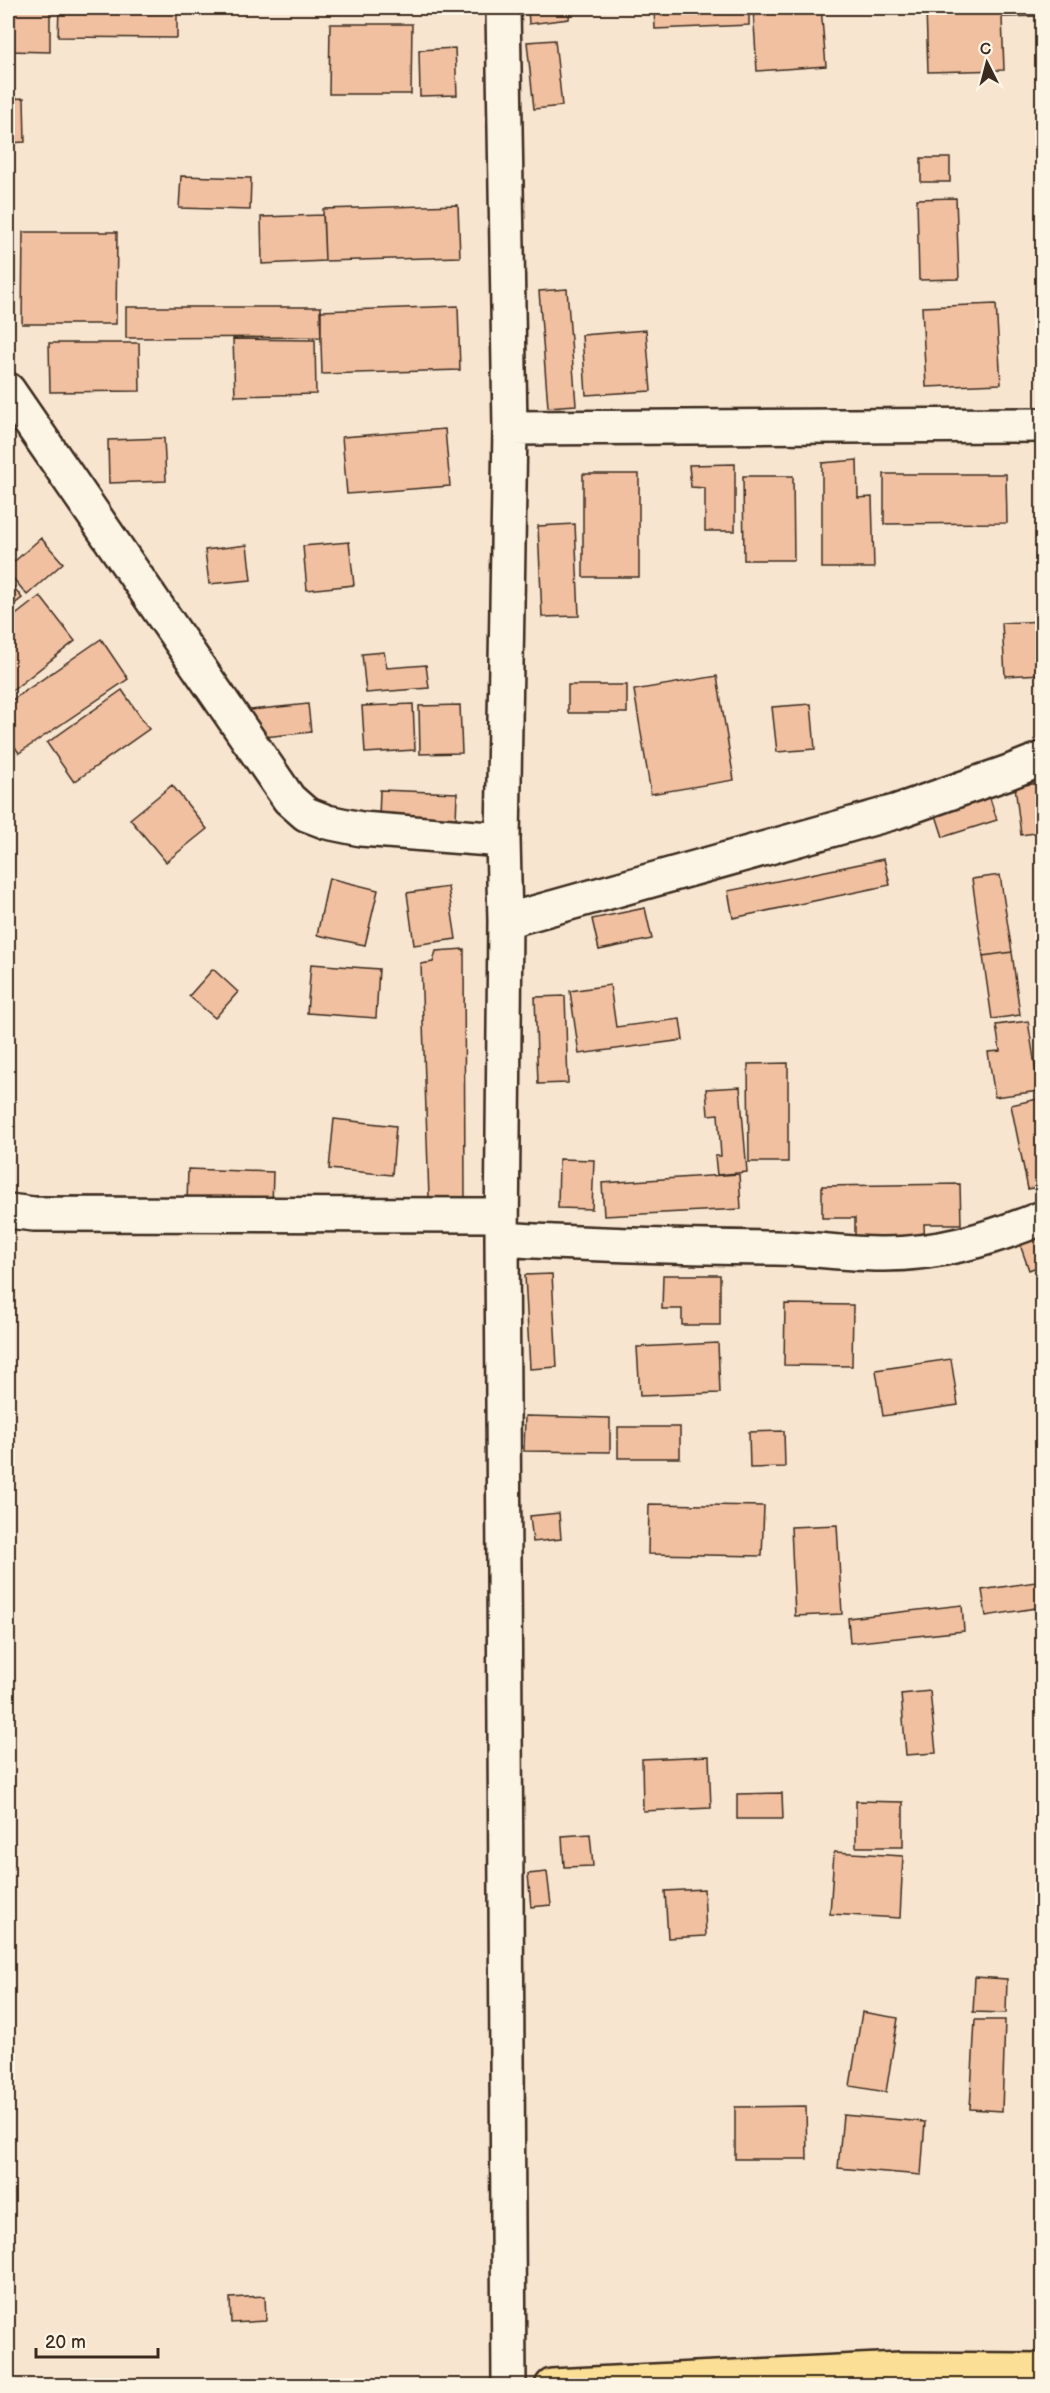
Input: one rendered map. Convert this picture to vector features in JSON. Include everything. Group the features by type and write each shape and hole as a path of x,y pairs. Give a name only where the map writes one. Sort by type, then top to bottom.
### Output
{"main road":[{"path":"552,2385 900,2369 1042,2370"}],"street":[{"path":"503,8 510,428 503,840 505,921 502,1227 509,2385"},
{"path":"8,390 289,799 306,814 327,822 361,829 503,840"},
{"path":"510,428 1042,424"},
{"path":"505,921 895,812 1042,759"},
{"path":"8,1211 34,1215 502,1227 578,1244 811,1248 879,1255 962,1246 1042,1218"}],"building":[{"path":"8,8 50,8 50,52 8,51"},
{"path":"59,8 177,8 177,38 58,37"},
{"path":"528,8 570,8 569,19 529,24"},
{"path":"654,8 749,8 749,25 655,29"},
{"path":"753,8 821,8 826,66 757,71"},
{"path":"926,8 1042,8 1042,16 1002,17 1004,70 928,72"},
{"path":"330,24 412,24 411,94 329,94"},
{"path":"555,40 562,106 534,109 527,42"},
{"path":"455,48 457,95 420,96 419,50"},
{"path":"24,98 25,142 8,143 8,99"},
{"path":"921,158 950,158 950,182 921,182"},
{"path":"181,176 251,178 250,210 179,208"},
{"path":"956,198 959,279 919,280 917,199"},
{"path":"458,205 460,257 325,261 323,209"},
{"path":"323,215 325,261 262,264 261,217"},
{"path":"23,232 117,232 116,324 22,324"},
{"path":"567,289 576,405 548,407 539,291"},
{"path":"996,304 1001,384 926,387 922,307"},
{"path":"458,306 460,370 322,374 320,311"},
{"path":"126,307 321,307 321,337 126,338"},
{"path":"646,330 651,391 586,395 582,335"},
{"path":"233,339 315,340 316,394 235,396"},
{"path":"49,343 139,343 140,391 50,392"},
{"path":"445,429 450,486 347,494 342,437"},
{"path":"164,438 166,481 109,483 108,440"},
{"path":"857,460 858,498 872,497 874,568 822,568 822,463"},
{"path":"735,464 735,531 705,531 705,488 691,487 689,465"},
{"path":"583,474 639,474 639,577 583,577"},
{"path":"884,474 1006,474 1007,523 884,524"},
{"path":"743,476 793,476 794,560 744,560"},
{"path":"575,524 579,616 542,617 538,526"},
{"path":"41,538 63,563 27,595 8,572 8,567"},
{"path":"349,542 354,585 307,590 303,546"},
{"path":"247,545 251,580 209,584 205,550"},
{"path":"8,579 22,598 8,609"},
{"path":"40,596 75,641 8,694 8,621"},
{"path":"1042,621 1042,674 1005,676 1002,623"},
{"path":"101,639 128,679 19,753 8,737 8,703"},
{"path":"384,652 387,668 426,665 429,688 366,693 362,654"},
{"path":"717,676 734,780 651,794 634,690"},
{"path":"568,685 627,685 627,713 568,713"},
{"path":"122,690 149,729 74,782 47,743"},
{"path":"308,704 311,732 255,738 251,710"},
{"path":"413,704 415,750 365,753 362,706"},
{"path":"811,704 815,749 777,752 772,707"},
{"path":"460,705 462,753 420,754 419,706"},
{"path":"1042,783 1042,832 1021,835 1015,786"},
{"path":"172,785 207,829 166,862 130,819"},
{"path":"380,790 457,793 456,822 379,819"},
{"path":"988,792 997,820 943,837 934,809"},
{"path":"884,859 890,885 733,918 728,891"},
{"path":"1000,875 1012,952 983,956 972,879"},
{"path":"329,878 378,890 365,945 317,935"},
{"path":"448,887 456,939 414,945 407,893"},
{"path":"645,908 652,939 599,950 592,919"},
{"path":"464,949 465,1198 429,1198 421,964 433,962 436,951"},
{"path":"1012,952 1020,1015 992,1019 983,956"},
{"path":"311,964 379,969 376,1018 307,1013"},
{"path":"213,969 238,992 215,1018 189,996"},
{"path":"610,985 616,1027 680,1019 683,1040 579,1054 570,991"},
{"path":"565,996 568,1083 538,1084 535,997"},
{"path":"1028,1021 1039,1091 995,1097 988,1052 1000,1051 996,1025"},
{"path":"788,1063 788,1162 749,1162 748,1064"},
{"path":"740,1087 747,1172 717,1175 715,1156 721,1156 718,1114 708,1115 706,1089"},
{"path":"1042,1098 1042,1186 1028,1189 1011,1105"},
{"path":"334,1119 396,1126 392,1175 329,1169"},
{"path":"559,1159 594,1160 592,1209 558,1208"},
{"path":"188,1169 273,1172 272,1206 187,1203"},
{"path":"739,1174 741,1209 604,1216 602,1183"},
{"path":"960,1184 961,1224 924,1224 925,1248 855,1248 855,1218 822,1218 822,1186"},
{"path":"1042,1231 1042,1265 1029,1270 1018,1239"},
{"path":"552,1274 557,1367 530,1369 525,1275"},
{"path":"663,1275 720,1275 720,1325 682,1325 682,1309 662,1309"},
{"path":"785,1304 853,1305 852,1366 784,1365"},
{"path":"718,1343 720,1393 640,1396 637,1347"},
{"path":"951,1359 958,1405 883,1416 876,1370"},
{"path":"525,1416 610,1418 610,1452 524,1451"},
{"path":"618,1427 680,1427 680,1458 618,1458"},
{"path":"784,1431 785,1467 750,1468 749,1432"},
{"path":"649,1504 764,1506 762,1556 648,1554"},
{"path":"559,1513 561,1539 533,1542 530,1516"},
{"path":"837,1525 842,1614 795,1616 791,1527"},
{"path":"1042,1581 1042,1607 986,1616 982,1590"},
{"path":"962,1605 964,1631 850,1643 848,1618"},
{"path":"930,1691 936,1753 906,1755 901,1694"},
{"path":"709,1756 711,1808 643,1811 642,1759"},
{"path":"782,1793 783,1819 737,1819 737,1794"},
{"path":"856,1801 903,1802 903,1847 856,1847"},
{"path":"590,1834 593,1866 564,1867 562,1836"},
{"path":"834,1852 903,1856 900,1918 830,1914"},
{"path":"547,1872 551,1905 531,1907 528,1874"},
{"path":"704,1889 706,1936 668,1938 665,1891"},
{"path":"975,1977 1007,1979 1006,2013 973,2012"},
{"path":"862,2012 898,2018 886,2092 850,2086"},
{"path":"975,2020 1005,2020 1002,2111 970,2109"},
{"path":"806,2106 807,2159 735,2159 735,2107"},
{"path":"843,2115 925,2122 921,2175 838,2168"},
{"path":"265,2296 266,2321 231,2323 230,2298"}]}
